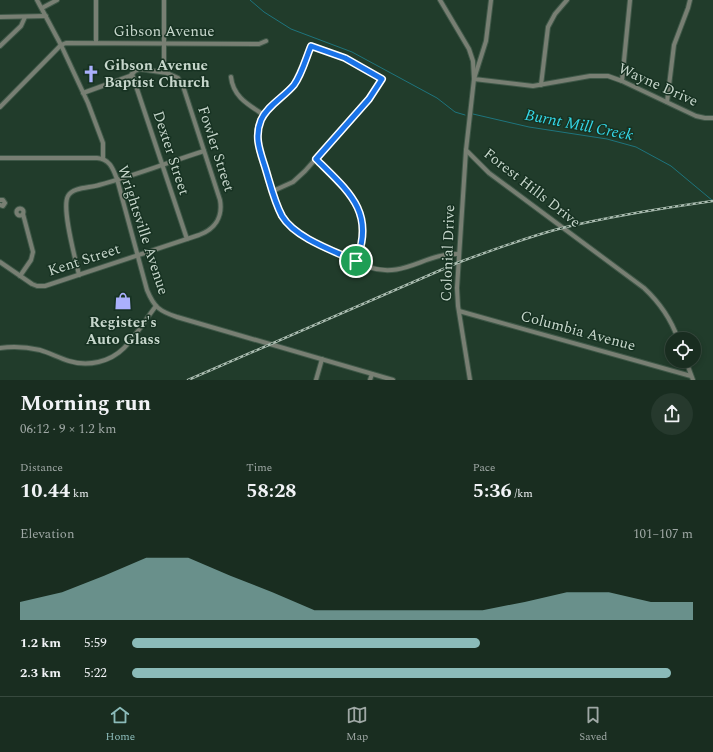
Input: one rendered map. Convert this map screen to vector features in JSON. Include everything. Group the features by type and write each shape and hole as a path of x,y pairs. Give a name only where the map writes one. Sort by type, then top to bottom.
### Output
{"street":[{"name":"Wrightsville Avenue","path":"37,0 61,45 84,94 103,143 104,159 111,166 117,179 147,290 156,306 162,311 176,317 393,380"},
{"path":"42,8 57,0"},
{"path":"96,0 96,43"},
{"path":"84,94 130,76 135,71 140,69 164,72 164,0"},
{"name":"Forest Hills Drive","path":"440,0 470,51 473,61 474,79 466,150 489,173 644,288 663,309 675,332"},
{"path":"474,79 486,41 492,0"},
{"path":"541,85 548,27 555,14 567,0"},
{"path":"622,81 630,0"},
{"path":"667,102 674,45 690,0"},
{"path":"0,17 46,16"},
{"path":"0,46 21,26 24,17"},
{"name":"Gibson Avenue","path":"61,45 71,42 259,44 266,41"},
{"path":"0,107 61,45"},
{"path":"273,191 293,182 305,171 369,99 382,79 345,58 311,46 294,84 264,115 258,130 257,140 259,150 273,191 282,216 295,230 306,237 376,269 391,271 444,255 458,254"},
{"name":"Fowler Street","path":"164,72 174,75 181,82 220,203 218,221"},
{"name":"Dexter Street","path":"132,74 187,240"},
{"name":"Wayne Drive","path":"474,79 526,85 541,85 597,75 608,76 622,81 696,116 713,118"},
{"path":"231,77 232,85 238,97 264,115"},
{"name":"Colonial Drive","path":"466,150 458,254 457,288 459,311 470,380"},
{"path":"79,275 70,238 66,204 69,195 74,191 204,151"},
{"path":"0,158 104,159"},
{"path":"316,159 350,195 361,214 364,238 362,248 356,261"},
{"path":"0,200 4,200 5,203 4,205 0,205"},
{"path":"0,262 20,276 31,260 33,252 23,214"},
{"name":"Kent Street","path":"20,276 35,286 45,286 187,240 208,232 218,221"},
{"path":"0,348 31,348 72,362 96,362 108,359 123,349 156,306"},
{"name":"Columbia Avenue","path":"459,311 692,378"},
{"path":"316,380 322,359"},
{"path":"688,368 692,378"},
{"path":"370,380 372,374"}],"waterway":[{"name":"Burnt Mill Creek","path":"250,0 264,12 291,29 352,52 437,98 455,112 465,115"},
{"name":"Burnt Mill Creek","path":"473,114 529,127 607,139 636,147 671,166 713,201"}],"railway":[{"path":"188,380 457,263 510,244 562,228 675,206 713,201"}],"place":[{"name":"Gibson Avenue Baptist Church","path":"91,74"},
{"name":"Register's Auto Glass","path":"123,301"}],"route":[{"path":"311,46 345,58 382,79 369,99 316,159 350,195 361,214 364,238 362,248 356,261 300,234 287,222 282,216 277,205 259,150 257,140 261,120 274,104 294,84 311,46"}]}
